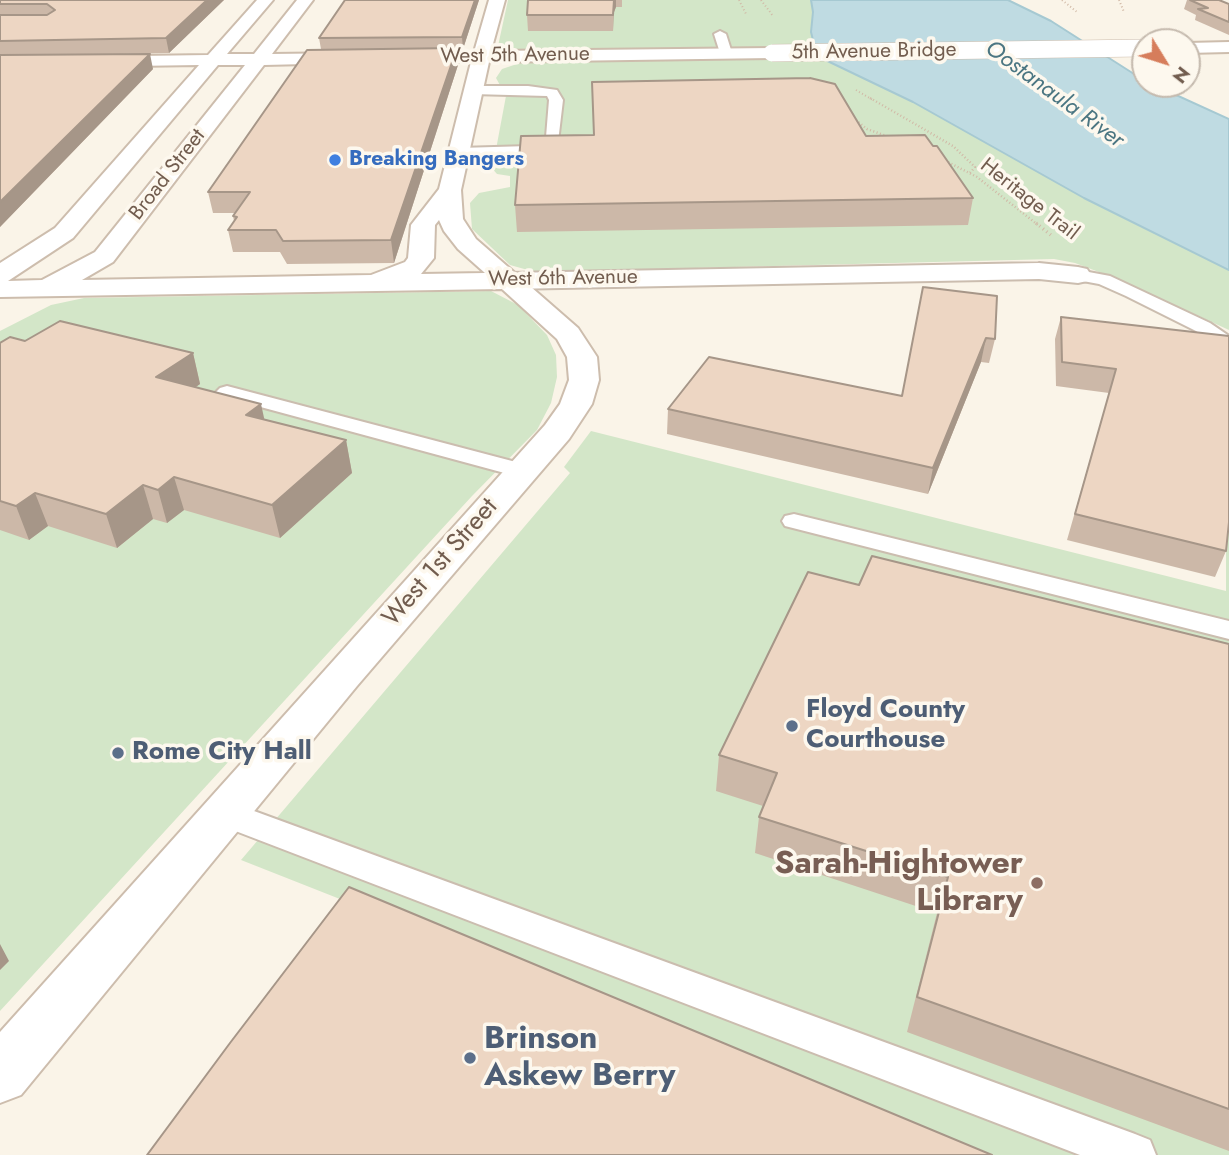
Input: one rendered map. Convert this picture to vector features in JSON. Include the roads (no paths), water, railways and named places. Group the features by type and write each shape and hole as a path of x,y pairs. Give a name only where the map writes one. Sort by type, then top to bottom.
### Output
{"street":[{"name":"Broad Street","path":"0,275 64,233 265,0"},
{"name":"Broad Street","path":"48,288 104,257 305,0"},
{"name":"West 1st Street","path":"0,1075 557,432 576,404 584,380 582,357 568,334 467,244 456,231 451,219 450,190 472,90 497,0"},
{"path":"1201,48 1229,47"},
{"name":"5th Avenue Bridge","path":"767,53 1131,48"},
{"name":"West 5th Avenue","path":"439,57 767,53"},
{"path":"0,63 370,58"},
{"path":"367,282 414,268 421,258 424,225 450,190"},
{"name":"West 6th Avenue","path":"6,298 48,288 1039,271 1078,275"}],"lane":[{"path":"720,34 726,54"},
{"path":"459,152 529,150 541,147 553,139 556,100 552,93 472,90"},
{"path":"1078,275 1104,280 1132,292 1203,327 1229,345"},
{"path":"227,392 523,471"},
{"path":"794,521 1229,630"},
{"path":"225,813 1135,1155"}],"water":[{"name":"Oostanaula River","path":"811,0 1008,0 1051,21 1131,72 1131,98 1183,98 1229,119 1229,270 1084,198 913,102 817,56 811,32"}],"place":[{"name":"Breaking Bangers","path":"335,160"},
{"name":"Floyd County Courthouse","path":"792,726"},
{"name":"Rome City Hall","path":"118,753"},
{"name":"Sarah-Hightower Library","path":"1037,883"},
{"name":"Brinson Askew Berry","path":"470,1058"}]}
